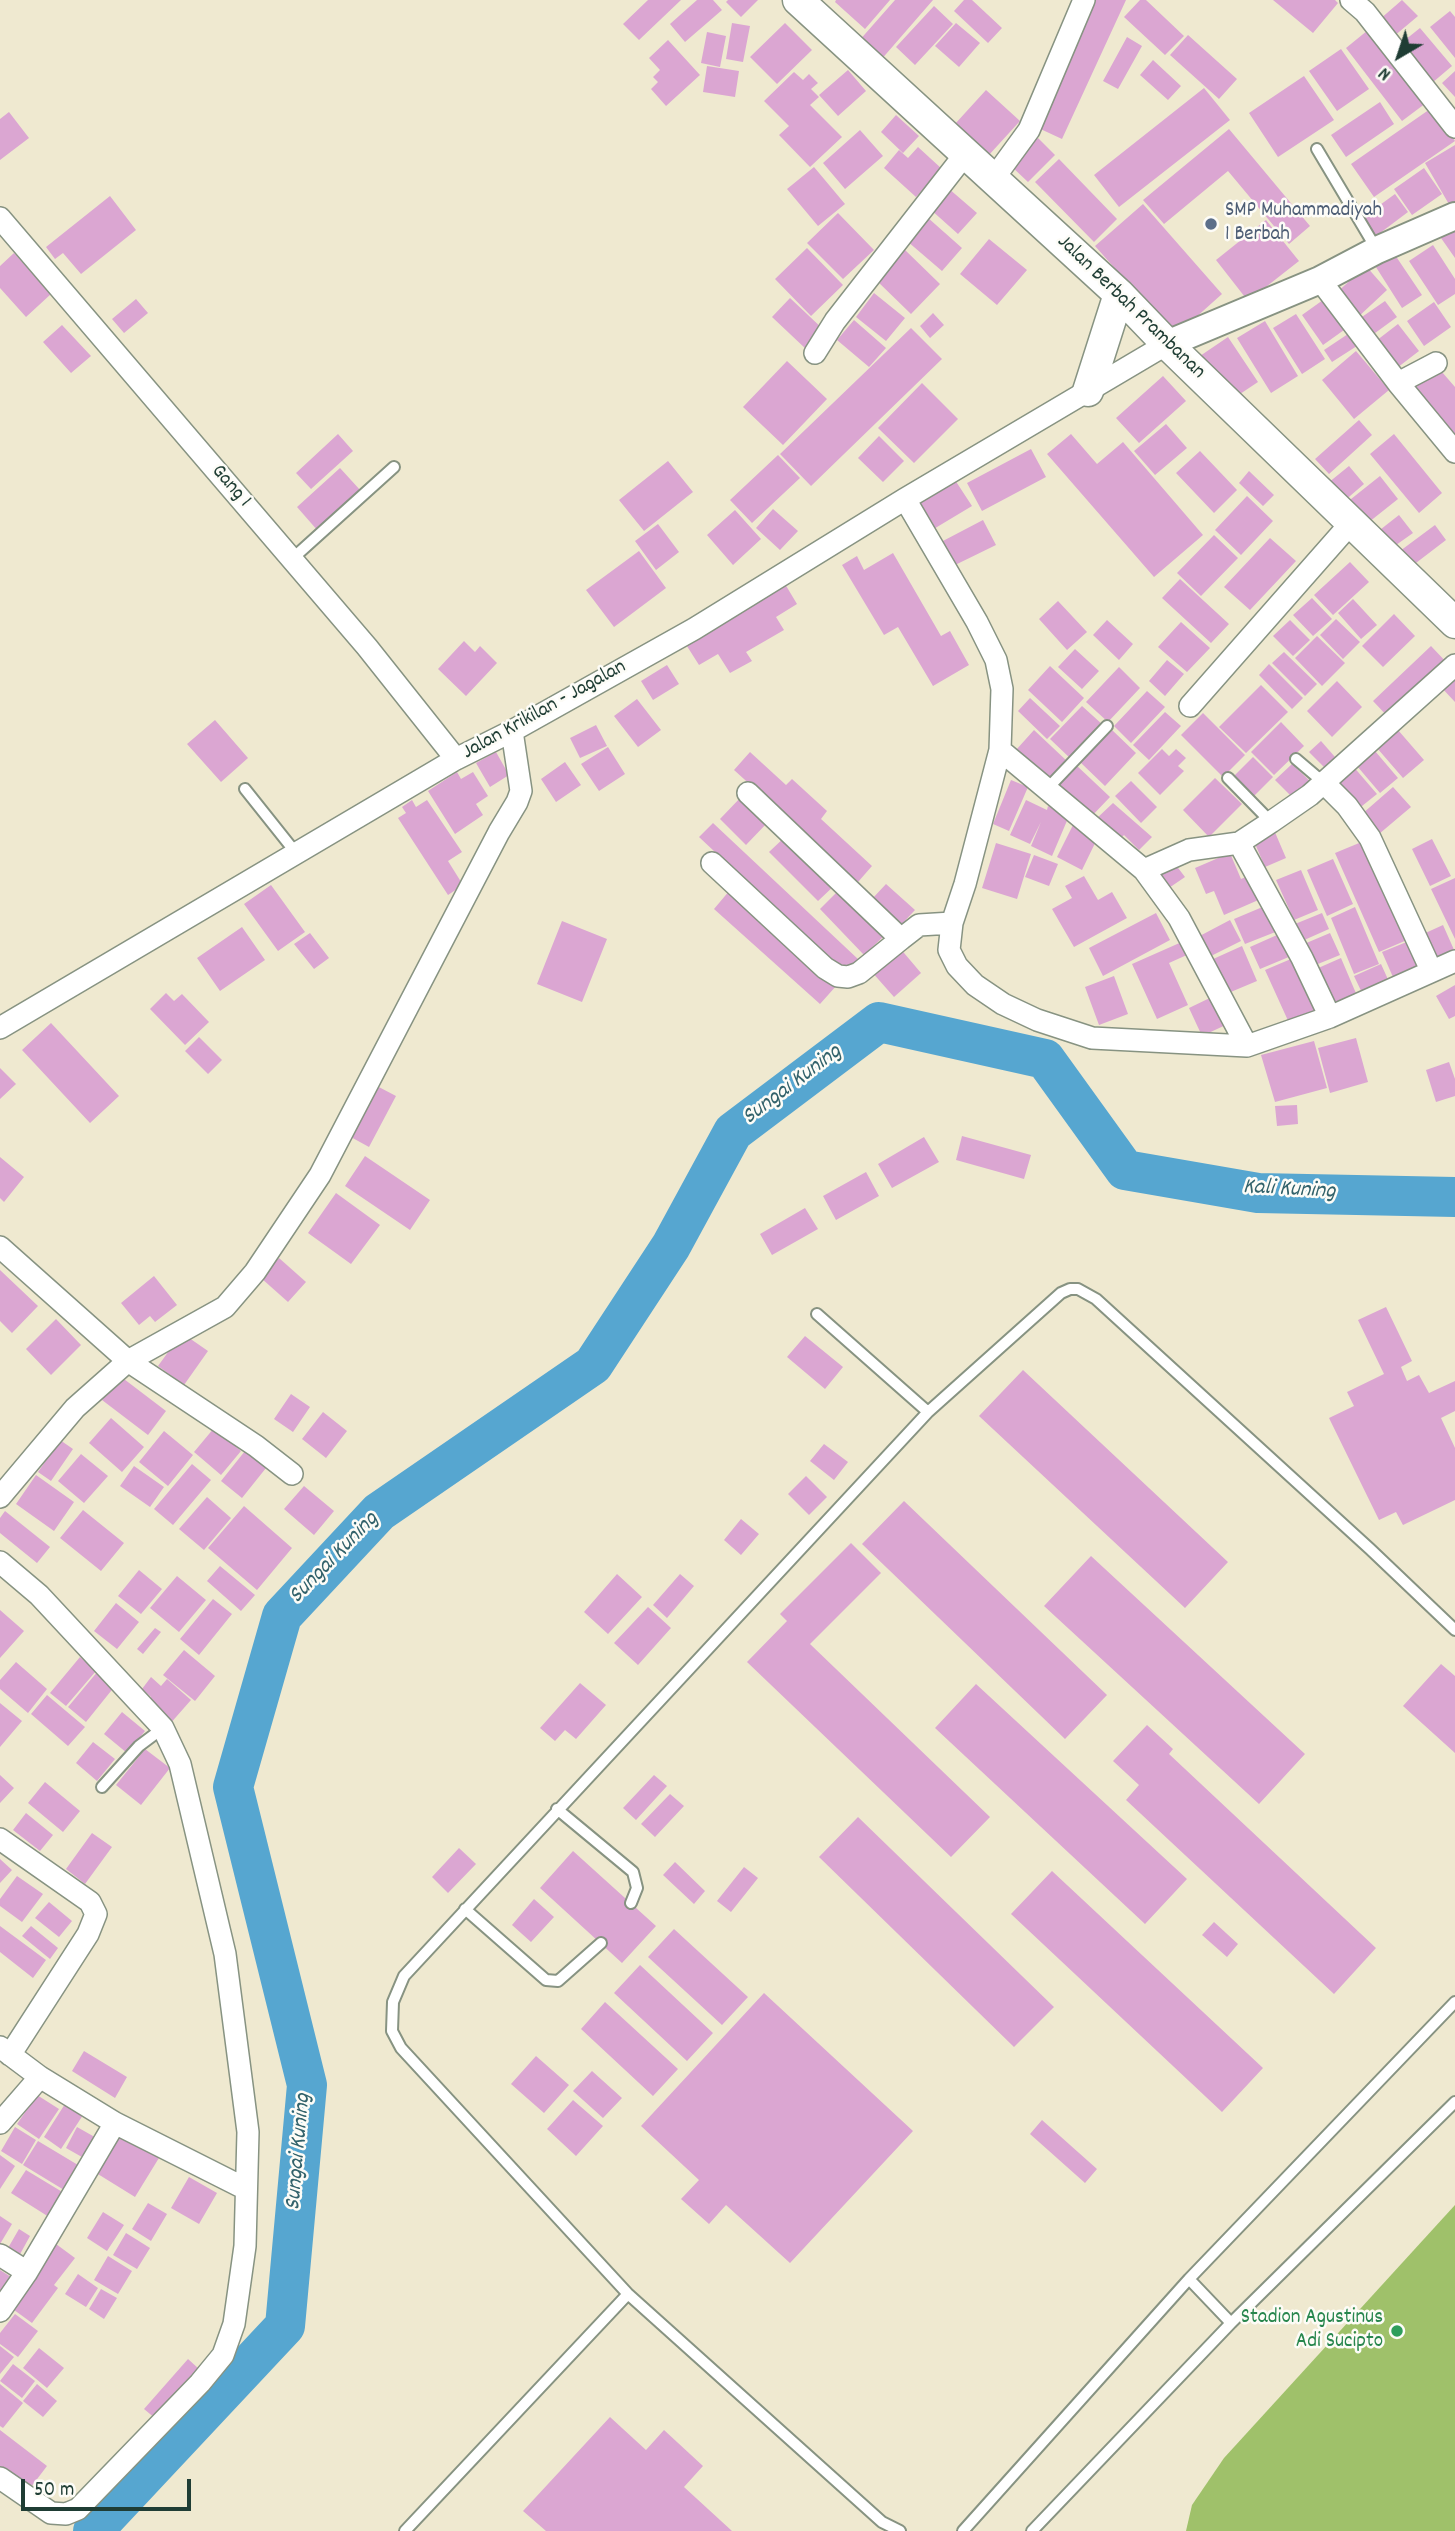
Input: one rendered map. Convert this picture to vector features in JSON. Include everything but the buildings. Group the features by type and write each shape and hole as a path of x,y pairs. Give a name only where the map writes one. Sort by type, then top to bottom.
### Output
{"main road":[{"name":"Jalan Berbah Prambanan","path":"798,0 1119,294 1167,344 1455,623"},
{"path":"1088,391 1119,294"}],"street":[{"path":"994,178 1029,130 1084,0"},
{"path":"1366,4 1455,127"},
{"path":"815,353 835,321 966,153"},
{"path":"1167,344 1320,280 1377,250 1455,216"},
{"name":"Gang 1","path":"0,218 367,647 456,759"},
{"path":"1320,280 1398,383 1455,452"},
{"name":"Jalan Krikilan - Jagalan","path":"0,1028 456,759 512,731 694,629 905,499 1167,344"},
{"path":"1398,383 1436,363"},
{"path":"905,499 977,622 996,660 1002,689 1000,750 952,923 949,950 957,966 975,985 1003,1004 1037,1020 1092,1038 1247,1046 1330,1017 1455,961"},
{"path":"1190,706 1352,523"},
{"path":"1144,870 1189,850 1239,843 1294,807 1455,665"},
{"path":"0,1497 75,1408 128,1361 225,1307 255,1272 320,1175 517,802 522,790 512,731"},
{"path":"1000,750 1144,870 1179,918 1247,1046"},
{"path":"1323,782 1347,806 1370,838 1431,970"},
{"path":"748,793 901,939"},
{"path":"1239,843 1302,958 1330,1017"},
{"path":"712,863 825,968 838,976 848,977 859,973 919,925 952,923"},
{"path":"0,1247 128,1361 256,1446 292,1474"},
{"path":"0,1562 39,1595 163,1728 180,1764 225,1954 248,2132 245,2246 234,2324 223,2354 201,2384 78,2509 66,2514 51,2513 0,2478"},
{"path":"0,1839 90,1902 96,1914 88,1934 3,2056 115,2123 246,2189"},
{"path":"0,2123 40,2077"},
{"path":"0,2311 27,2273 115,2123"},
{"path":"0,2255 27,2273"}],"lane":[{"path":"1317,149 1377,250"},
{"path":"292,559 394,467"},
{"path":"1047,789 1107,726"},
{"path":"1296,759 1323,782"},
{"path":"1228,778 1271,822"},
{"path":"245,789 296,853"},
{"path":"900,2531 884,2527 628,2294 401,2048 392,2031 393,2002 404,1976 928,1412 1061,1293 1078,1289 1096,1299 1455,1630"},
{"path":"817,1314 928,1412"},
{"path":"102,1787 139,1746 163,1728"},
{"path":"557,1809 633,1872 637,1888 631,1903"},
{"path":"466,1909 546,1980 558,1981 601,1943"},
{"path":"963,2531 1189,2279 1455,2002"},
{"path":"1032,2531 1231,2323 1455,2102"},
{"path":"1189,2279 1231,2323"},
{"path":"405,2531 628,2294"}],"green space":[{"name":"Stadion Agustinus Adi Sucipto","path":"1455,2205 1455,2531 1186,2531 1192,2505 1224,2458"}],"waterway":[{"name":"Sungai Kuning","path":"93,2531 285,2326 307,2085 233,1787 282,1616 379,1512 593,1365 671,1246 733,1132 879,1022 1045,1059 1125,1170 1258,1193 1455,1197"}],"place":[{"name":"SMP Muhammadiyah 1 Berbah","path":"1211,224"},
{"name":"Stadion Agustinus Adi Sucipto","path":"1397,2331"}],"water label":[{"name":"Kali Kuning","path":"1289,1191"}]}
